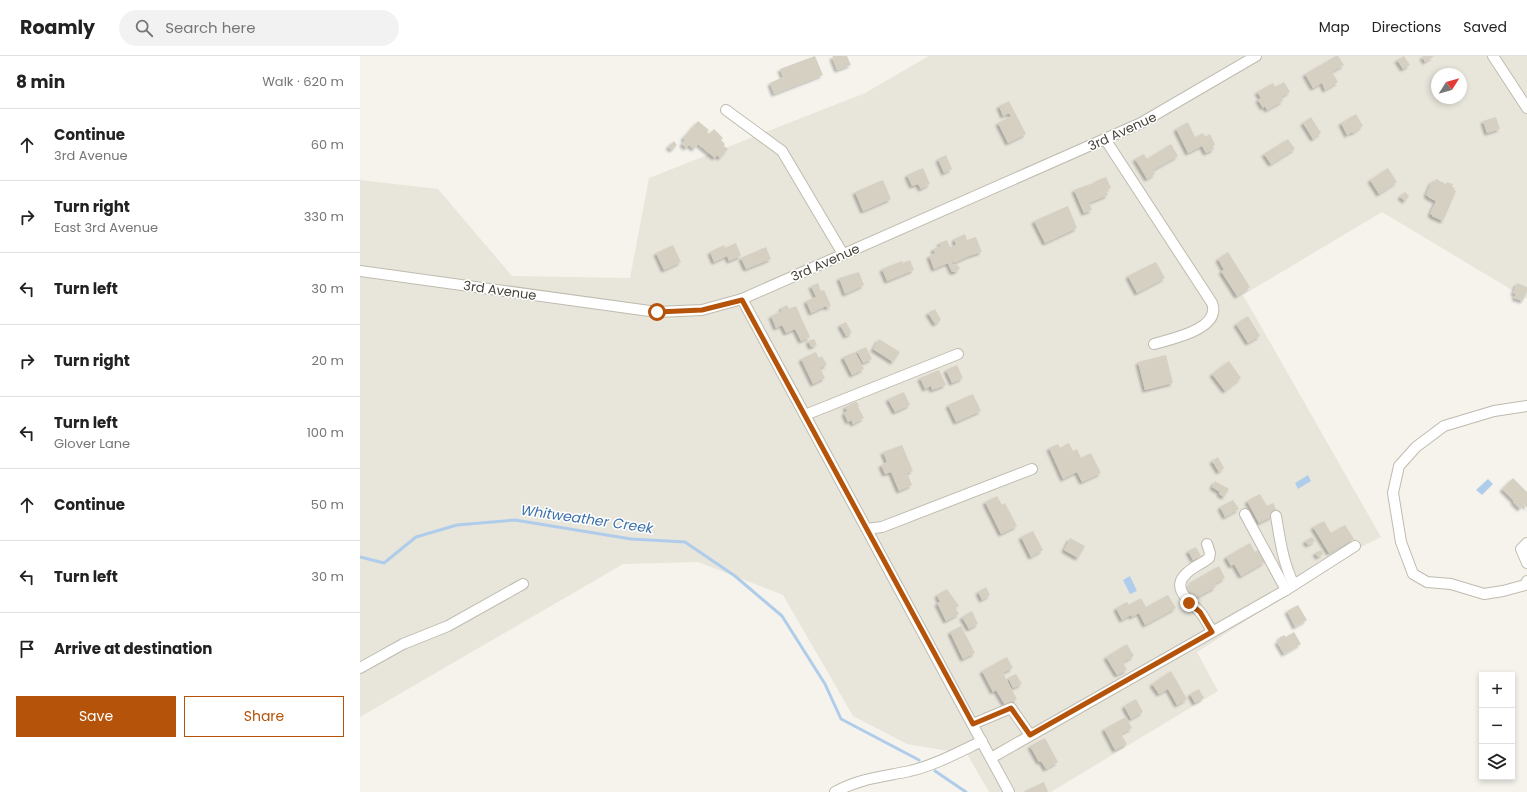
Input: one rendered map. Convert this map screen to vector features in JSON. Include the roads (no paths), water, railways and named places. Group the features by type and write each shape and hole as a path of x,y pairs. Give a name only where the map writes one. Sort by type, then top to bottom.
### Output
{"street":[{"name":"3rd Avenue","path":"360,271 657,312 702,310 742,300 843,254 1141,124 1256,56"},
{"path":"1493,56 1527,108"},
{"path":"726,110 782,151 843,254"},
{"path":"1105,139 1208,297 1214,309 1214,314 1211,318 1196,330 1154,344"},
{"path":"742,300 1009,792"},
{"path":"805,415 958,354"},
{"path":"1527,406 1494,411 1444,426 1416,446 1399,466 1393,493 1401,542 1413,574 1428,582 1451,584 1484,594 1503,592 1525,585 1527,581"},
{"path":"867,528 882,527 1032,469"},
{"path":"1245,514 1290,587"},
{"path":"1276,516 1278,537 1288,572 1290,587"},
{"path":"1527,543 1521,549 1527,563"},
{"path":"1207,544 1210,553 1209,558 1184,575 1180,588 1189,603 1200,612 1212,632"},
{"path":"991,758 1290,587 1355,546"},
{"path":"360,668 404,644 448,626 523,584"},
{"path":"973,724 1011,708 1030,735"},
{"path":"835,792 861,780 910,771 928,765 952,756 982,740"}],"water":[{"path":"1308,475 1311,481 1298,489 1295,483"},
{"path":"1488,479 1493,484 1482,495 1476,490"},
{"path":"1130,576 1137,591 1130,594 1123,580"}],"waterway":[{"name":"Whitweather Creek","path":"360,557 384,563 416,537 457,525 515,520 631,539 685,542 735,576 782,616 825,684 841,719 919,760"},
{"path":"935,771 966,792"}]}
